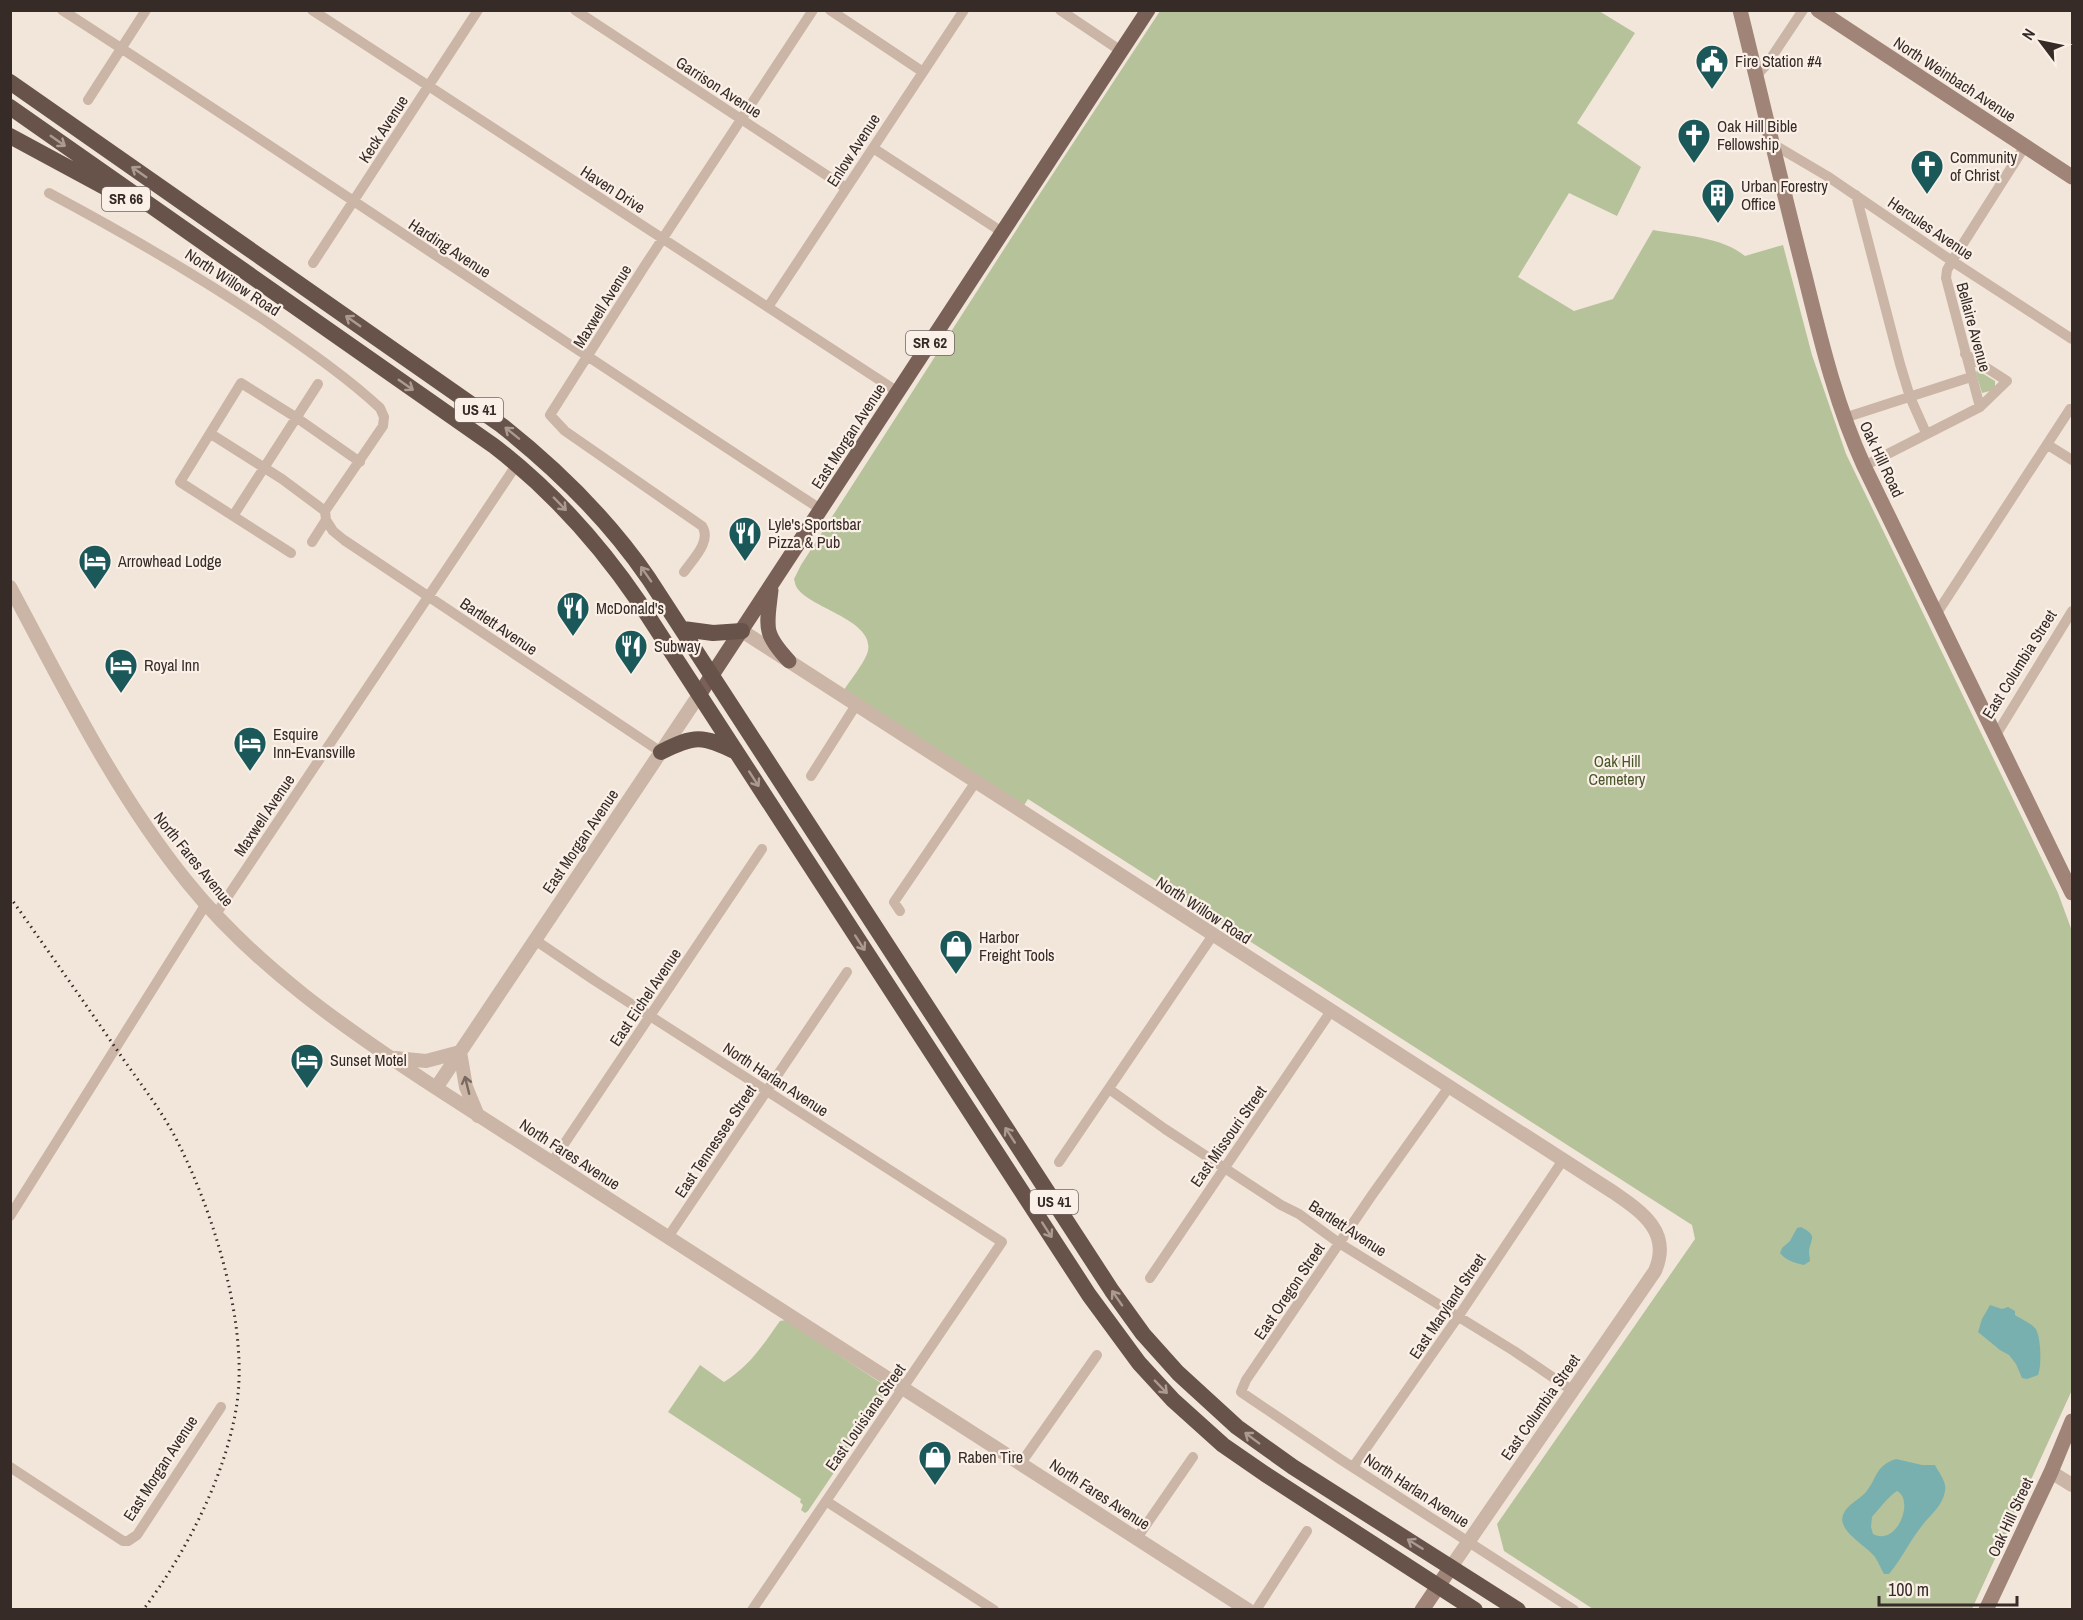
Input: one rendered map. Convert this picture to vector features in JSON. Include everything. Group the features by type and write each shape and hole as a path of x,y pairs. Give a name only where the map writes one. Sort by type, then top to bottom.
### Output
{"highway":[{"name":"US 41","path":"10,82 515,435 596,510 631,553 683,629 1112,1291 1143,1334 1200,1394 1260,1445 1518,1610"},
{"name":"US 41","path":"10,107 517,464 563,507 606,556 639,602 1089,1295 1139,1364 1190,1416 1233,1452 1475,1610"},
{"name":"SR 66","path":"10,136 85,174 238,267"},
{"path":"683,629 713,633 742,631"},
{"path":"661,752 675,745 703,738 715,741 736,752"}],"main road":[{"name":"East Morgan Avenue","path":"699,695 1148,10"},
{"name":"Oak Hill Road","path":"1740,10 1827,366 1844,418 1864,466 2073,893"},
{"name":"North Weinbach Avenue","path":"1818,10 2073,177"},
{"path":"771,588 769,634 775,646 789,661"},
{"path":"2051,1472 2073,1421"},
{"name":"Oak Hill Street","path":"1986,1610 2051,1472"},
{"name":"East Columbia Street","path":"1422,1610 1451,1567"}],"street":[{"name":"Harding Avenue","path":"62,10 822,510"},
{"path":"88,100 146,10"},
{"name":"Keck Avenue","path":"313,263 478,10"},
{"name":"Garrison Avenue","path":"575,10 846,188"},
{"name":"Maxwell Avenue","path":"684,572 706,539 706,532 702,526 565,431 550,415 813,10"},
{"path":"830,10 923,72"},
{"name":"Enlow Avenue","path":"768,307 964,10"},
{"path":"1060,10 1121,51"},
{"path":"1755,76 1767,64 1803,10"},
{"name":"Haven Drive","path":"313,11 898,392"},
{"name":"Hercules Avenue","path":"1771,143 1856,195 1952,261 2073,339"},
{"name":"Bellaire Avenue","path":"1980,407 1946,278 1947,270 2025,146"},
{"path":"873,148 1002,232"},
{"name":"North Willow Road","path":"49,193 140,242 242,306 309,351 380,408 384,417 383,426 360,462"},
{"path":"1856,195 1882,300 1910,397 1926,434"},
{"path":"1864,466 1980,407 2007,381 1965,354"},
{"path":"1844,418 1971,377"},
{"path":"291,554 180,482 241,383 297,418 360,462 326,515 312,542"},
{"path":"234,516 318,384"},
{"path":"1936,613 2070,409"},
{"name":"Bartlett Avenue","path":"211,434 265,468 326,515 333,531 344,540 661,752"},
{"path":"2048,445 2073,460"},
{"name":"Maxwell Avenue","path":"11,1214 211,909 429,596 517,464"},
{"name":"North Fares Avenue","path":"10,587 124,794 143,823 211,909 263,961 307,998 388,1057 478,1116 1248,1610"},
{"name":"East Columbia Street","path":"1996,735 2073,611"},
{"name":"North Willow Road","path":"742,631 1563,1160 1627,1202 1647,1219"},
{"name":"East Morgan Avenue","path":"436,1088 699,695"},
{"path":"811,776 856,705"},
{"path":"897,907 975,783"},
{"name":"East Eichel Avenue","path":"552,1162 762,849"},
{"path":"1059,1162 1213,935"},
{"name":"North Harlan Avenue","path":"535,940 650,1017 1002,1242"},
{"name":"East Tennessee Street","path":"668,1237 847,972"},
{"name":"East Missouri Street","path":"1150,1278 1331,1011"},
{"path":"388,1057 426,1061 460,1052 466,1087 478,1116"},
{"name":"East Oregon Street","path":"1243,1395 1241,1390 1246,1380 1449,1087"},
{"name":"Bartlett Avenue","path":"1108,1089 1165,1129 1340,1243 1514,1351 1573,1391"},
{"name":"East Maryland Street","path":"1353,1467 1458,1317 1563,1160"},
{"name":"East Columbia Street","path":"1451,1567 1658,1264 1660,1243 1647,1219"},
{"name":"East Louisiana Street","path":"752,1610 1002,1242"},
{"path":"1021,1463 1097,1355"},
{"name":"North Harlan Avenue","path":"1243,1395 1574,1610"},
{"name":"East Morgan Avenue","path":"10,1467 123,1541 132,1540 221,1407"},
{"path":"1137,1538 1193,1457"},
{"path":"2051,1472 2073,1485"},
{"path":"826,1501 994,1610"},
{"path":"1256,1610 1307,1531"}],"green space":[{"name":"Oak Hill Cemetery","path":"1160,11 1599,11 1635,33 1577,123 1641,167 1617,216 1569,193 1518,277 1574,311 1613,299 1653,230 1714,241 1745,256 1783,245 1812,355 1846,454 2058,893 2072,931 2072,1390 1972,1609 1593,1609 1504,1551 1497,1524 1695,1239 1692,1225 1028,799 1023,807 844,690 865,659 868,643 863,633 854,624 805,596 797,588 794,579 1035,201"},
{"path":"1977,370 1995,381 1995,387 1982,393"},
{"path":"786,1320 887,1387 887,1394 805,1513 801,1510 803,1505 800,1502 801,1499 668,1412 700,1365 724,1382 748,1362 780,1321"}],"water":[{"path":"1801,1227 1812,1235 1810,1261 1804,1265 1788,1260 1780,1253 1797,1228"},
{"path":"1990,1305 2002,1309 2008,1307 2015,1311 2015,1315 2035,1328 2039,1337 2040,1351 2038,1375 2027,1379 2022,1378 2009,1355 1978,1332"},
{"path":"1896,1459 1922,1465 1935,1465 1944,1481 1945,1488 1939,1506 1889,1574 1884,1574 1875,1557 1848,1532 1842,1521 1847,1508 1866,1492 1880,1469","holes":["1897,1491 1902,1496 1904,1512 1896,1528 1882,1536 1873,1534 1872,1517 1894,1493"]}],"railway":[{"path":"10,897 173,1133 187,1161 212,1226 231,1296 237,1330 239,1364 238,1395 226,1451 216,1480 190,1536 143,1610"}],"place":[{"name":"Fire Station #4","path":"1712,90"},
{"name":"Oak Hill Bible Fellowship","path":"1694,164"},
{"name":"Community of Christ","path":"1927,195"},
{"name":"Urban Forestry Office","path":"1718,224"},
{"name":"Lyle's Sportsbar Pizza & Pub","path":"745,562"},
{"name":"Arrowhead Lodge","path":"95,590"},
{"name":"McDonald's","path":"573,637"},
{"name":"Subway","path":"631,675"},
{"name":"Royal Inn","path":"121,694"},
{"name":"Esquire Inn-Evansville","path":"250,772"},
{"name":"Harbor Freight Tools","path":"956,975"},
{"name":"Sunset Motel","path":"307,1089"},
{"name":"Raben Tire","path":"935,1486"}]}
